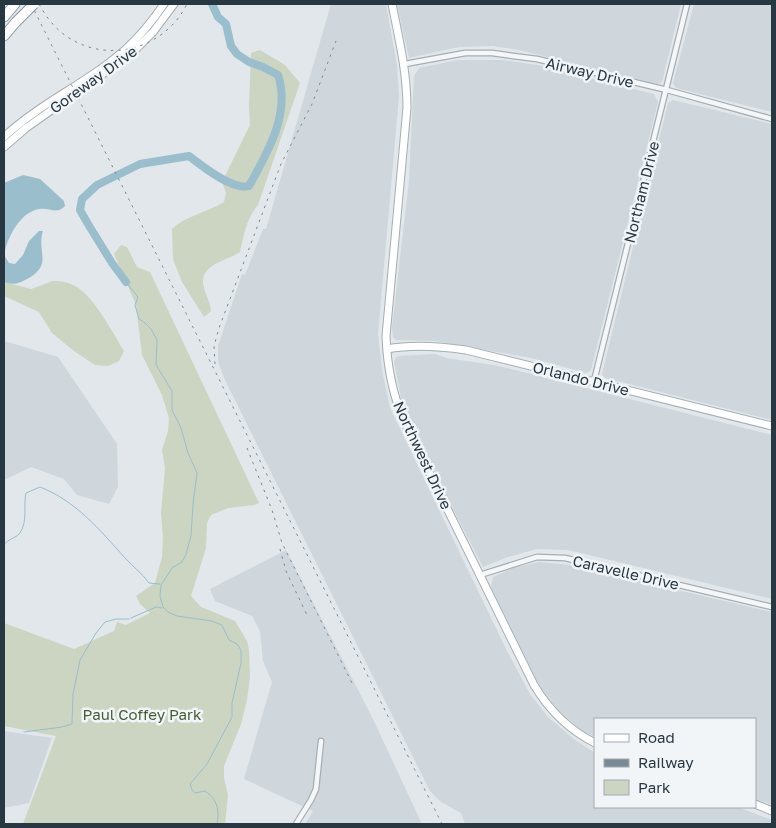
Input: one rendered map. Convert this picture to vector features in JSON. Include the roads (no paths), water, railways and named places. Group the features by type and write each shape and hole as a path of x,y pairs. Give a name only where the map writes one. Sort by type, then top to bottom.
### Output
{"highway":[{"path":"4,36 34,4"},
{"path":"4,17 13,7"}],"street":[{"name":"Goreway Drive","path":"4,137 48,103 126,48 149,26 164,4"},
{"name":"Goreway Drive","path":"4,147 26,128 131,54 153,32 174,4"},
{"name":"Northwest Drive","path":"392,4 407,89 407,108 388,307 387,349 392,386 402,417 520,658 545,702 569,726 594,742"},
{"name":"Northam Drive","path":"594,381 688,4"},
{"name":"Airway Drive","path":"404,64 466,53 492,53 537,59 666,90 772,119"},
{"name":"Orlando Drive","path":"387,349 398,346 424,346 466,350 772,426"},
{"name":"Caravelle Drive","path":"480,575 537,557 565,558 772,607"},
{"path":"296,824 316,790 321,741"},
{"path":"756,804 772,811"}],"water":[{"path":"23,175 40,179 64,201 65,206 59,210 39,209 26,215 20,220 11,234 4,255 4,183"},
{"path":"39,231 43,231 41,246 43,258 40,268 35,274 21,282 13,284 4,282 4,255 9,263 15,264 23,255 29,241"}],"waterway":[{"path":"126,282 112,263 80,210 82,199 97,185 140,164 189,156 226,181 242,187 249,186 270,147 275,133 281,104 278,75 249,62 237,54 231,46 226,24 218,17 212,4"},
{"path":"126,282 138,297 135,305 139,319 151,329 157,340 156,365 172,391 172,410 181,428 188,453 197,473 191,536 182,562 172,568 161,585 160,596 163,607 168,612 177,616 212,621 222,625 229,640 237,644 241,650 241,663 232,703 232,717 207,764 190,784 195,793 205,791 215,801 218,810 217,824"},
{"path":"4,544 20,533 25,518 26,493 40,487 76,508 97,527 149,583 160,584"},
{"path":"131,618 156,607 162,608"},
{"path":"24,732 72,724 73,694 80,660 105,622 116,619 129,619"}],"railway":[{"path":"31,4 442,824"},
{"path":"39,4 52,23 69,38 85,46 102,50 136,47 151,41 165,32 187,4"},
{"path":"215,364 214,346 219,328 281,164 312,104 336,41"},
{"path":"247,448 272,510 282,543 354,687"},
{"path":"280,549 286,571 307,615"}],"park label":[{"name":"Paul Coffey Park","path":"142,714"}]}
